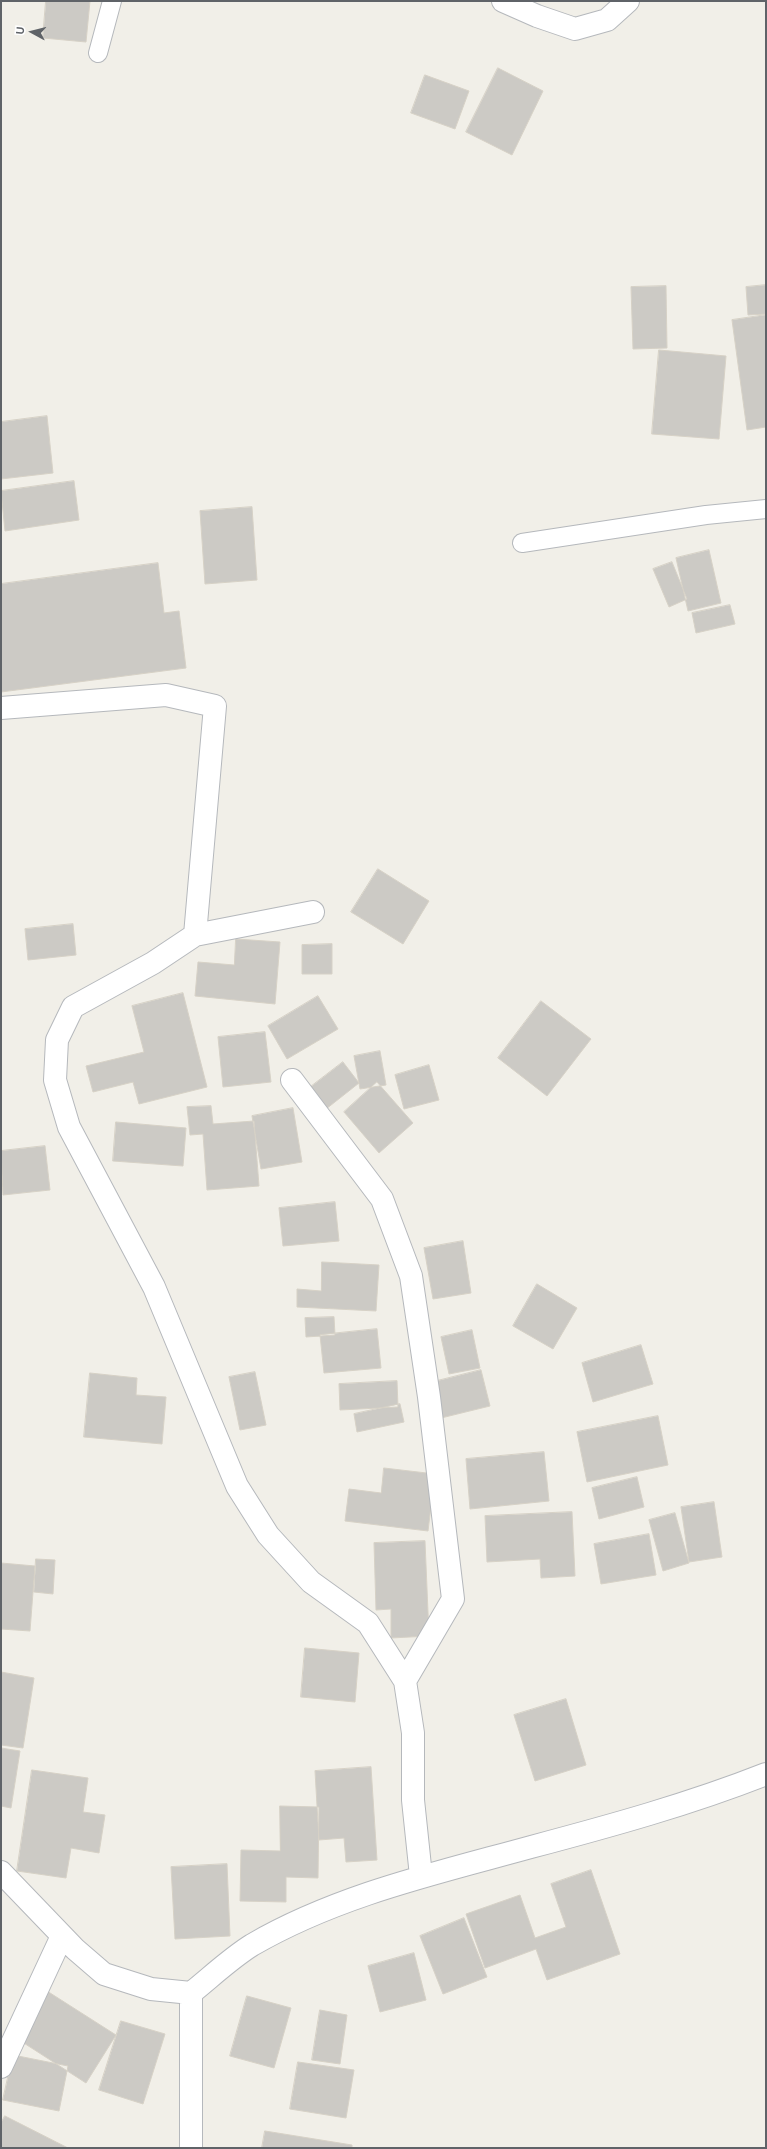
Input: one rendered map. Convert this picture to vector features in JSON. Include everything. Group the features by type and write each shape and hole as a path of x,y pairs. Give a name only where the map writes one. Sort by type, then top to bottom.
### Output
{"street":[{"path":"503,1 537,16 575,29 606,20 628,1"},
{"path":"1,708 166,695 215,706 195,935"},
{"path":"313,912 195,935 154,963 73,1007 57,1040 55,1080 69,1126 154,1287 237,1486 268,1535 311,1582 368,1624 405,1681 413,1733 413,1800 422,1876"},
{"path":"292,1080 382,1199 411,1276 429,1397 453,1599 405,1681"},
{"path":"1,1872 62,1936 104,1974 151,1989 191,1993 251,1946 292,1924 328,1909 422,1876 532,1847 721,1792 766,1774"},
{"path":"1,2067 62,1936"},
{"path":"191,1993 191,2148"}],"lane":[{"path":"98,52 112,1"},
{"path":"522,543 706,515 766,509"}],"building":[{"path":"46,1 90,1 86,42 43,38"},
{"path":"498,68 543,91 512,155 466,132"},
{"path":"425,75 469,91 455,129 411,113"},
{"path":"766,285 766,314 748,315 746,287"},
{"path":"666,286 667,348 633,349 631,287"},
{"path":"766,315 766,427 747,430 732,320"},
{"path":"659,350 726,356 719,439 652,434"},
{"path":"47,416 53,473 1,479 1,422"},
{"path":"74,481 79,520 5,531 1,491"},
{"path":"252,507 257,580 205,584 200,511"},
{"path":"709,550 721,603 688,611 676,558"},
{"path":"672,562 687,599 669,607 653,569"},
{"path":"158,563 164,613 179,611 186,668 1,692 1,584"},
{"path":"730,605 735,624 696,633 692,613"},
{"path":"378,869 429,901 403,944 351,912"},
{"path":"73,924 76,955 28,960 25,929"},
{"path":"236,939 280,942 275,1004 195,996 198,962 234,965"},
{"path":"332,944 332,974 302,974 302,945"},
{"path":"183,993 207,1087 139,1104 133,1082 93,1092 86,1066 144,1052 132,1006"},
{"path":"318,996 338,1029 287,1059 268,1026"},
{"path":"541,1001 591,1039 547,1096 498,1058"},
{"path":"265,1032 271,1082 223,1087 218,1037"},
{"path":"380,1051 386,1085 360,1089 354,1056"},
{"path":"343,1062 359,1083 321,1113 304,1092"},
{"path":"429,1065 439,1100 404,1109 395,1075"},
{"path":"377,1082 413,1123 379,1153 344,1112"},
{"path":"211,1106 213,1124 254,1121 259,1186 207,1190 203,1134 190,1135 187,1107"},
{"path":"293,1108 302,1162 261,1169 252,1116"},
{"path":"116,1122 186,1128 183,1166 113,1161"},
{"path":"45,1146 50,1190 3,1195 1,1151"},
{"path":"335,1202 339,1241 283,1246 279,1208"},
{"path":"463,1241 471,1293 433,1299 424,1248"},
{"path":"322,1262 379,1265 376,1311 297,1307 297,1289 321,1291"},
{"path":"537,1284 577,1308 553,1349 513,1326"},
{"path":"334,1317 335,1335 306,1337 305,1318"},
{"path":"377,1329 381,1368 324,1373 320,1335"},
{"path":"472,1330 480,1368 449,1374 441,1337"},
{"path":"641,1345 653,1384 593,1402 582,1363"},
{"path":"481,1370 490,1406 437,1419 429,1383"},
{"path":"255,1372 266,1425 240,1430 229,1377"},
{"path":"90,1373 137,1378 136,1395 166,1397 162,1444 84,1437"},
{"path":"397,1381 398,1407 340,1410 339,1384"},
{"path":"400,1404 404,1422 357,1432 354,1414"},
{"path":"658,1416 668,1465 587,1482 577,1432"},
{"path":"544,1452 549,1501 470,1509 466,1459"},
{"path":"384,1468 435,1474 428,1531 345,1521 349,1489 381,1493"},
{"path":"637,1477 644,1507 599,1519 592,1488"},
{"path":"714,1502 722,1557 689,1562 681,1507"},
{"path":"572,1512 575,1576 541,1578 540,1559 487,1562 485,1516"},
{"path":"675,1513 689,1563 663,1571 649,1520"},
{"path":"649,1534 656,1575 601,1584 594,1544"},
{"path":"425,1541 429,1636 391,1638 391,1609 376,1610 374,1543"},
{"path":"36,1559 55,1560 53,1594 34,1592"},
{"path":"1,1563 35,1566 30,1631 1,1629"},
{"path":"305,1648 359,1653 355,1702 301,1697"},
{"path":"1,1672 34,1678 23,1748 1,1745"},
{"path":"566,1699 586,1765 535,1781 514,1715"},
{"path":"1,1748 20,1751 11,1808 1,1806"},
{"path":"371,1767 377,1860 346,1862 344,1838 319,1840 315,1771"},
{"path":"32,1770 88,1778 83,1812 105,1815 99,1853 71,1848 66,1878 17,1871"},
{"path":"280,1806 319,1807 318,1878 286,1877 286,1902 240,1901 241,1850 280,1851"},
{"path":"227,1864 230,1936 175,1939 171,1867"},
{"path":"591,1870 620,1954 547,1980 536,1949 485,1968 466,1914 520,1895 535,1938 566,1927 551,1884"},
{"path":"464,1918 487,1977 443,1994 420,1936"},
{"path":"414,1953 426,2000 380,2012 368,1966"},
{"path":"47,1991 116,2035 86,2083 16,2038"},
{"path":"247,1996 291,2008 274,2068 230,2056"},
{"path":"320,2010 347,2015 340,2064 312,2060"},
{"path":"121,2021 165,2034 143,2104 99,2090"},
{"path":"13,2055 68,2066 59,2111 3,2100"},
{"path":"298,2062 354,2070 346,2118 290,2109"},
{"path":"5,2116 68,2148 1,2148 1,2123"},
{"path":"265,2131 352,2145 352,2148 262,2148"}]}
